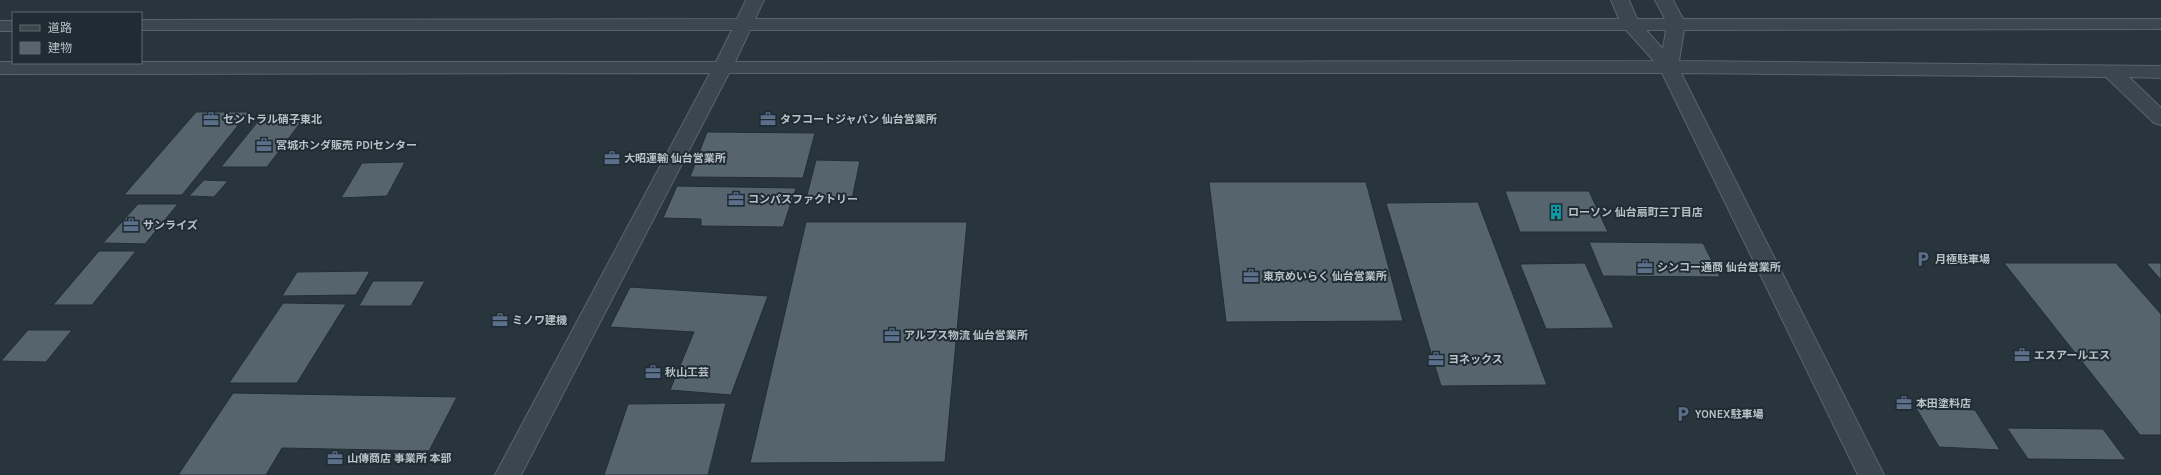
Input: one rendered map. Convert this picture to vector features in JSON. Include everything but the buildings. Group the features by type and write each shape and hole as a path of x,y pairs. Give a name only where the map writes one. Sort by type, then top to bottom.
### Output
{"street":[{"path":"508,475 723,68 754,0"},
{"path":"1620,0 1630,23 1669,67 1871,475"},
{"path":"1664,0 1676,23 1669,67"},
{"path":"142,25 1630,23 2161,24"},
{"path":"0,26 12,26"},
{"path":"0,68 1669,67 2161,72"},
{"path":"2112,72 2161,119"}],"place":[{"name":"セントラル硝子東北","path":"211,119"},
{"name":"タフコートジャパン 仙台営業所","path":"768,119"},
{"name":"宮城ホンダ販売 PDIセンター","path":"264,145"},
{"name":"大昭運輸 仙台営業所","path":"612,158"},
{"name":"コンパスファクトリー","path":"736,199"},
{"name":"ローソン 仙台扇町三丁目店","path":"1556,212"},
{"name":"サンライズ","path":"131,225"},
{"name":"月極駐車場","path":"1923,259"},
{"name":"シンコー通商 仙台営業所","path":"1645,267"},
{"name":"東京めいらく 仙台営業所","path":"1251,276"},
{"name":"ミノワ建機","path":"500,320"},
{"name":"アルプス物流 仙台営業所","path":"892,335"},
{"name":"エスアールエス","path":"2022,355"},
{"name":"ヨネックス","path":"1436,359"},
{"name":"秋山工芸","path":"653,372"},
{"name":"本田塗料店","path":"1904,403"},
{"name":"YONEX駐車場","path":"1683,414"},
{"name":"山傳商店 事業所 本部","path":"335,458"}]}
